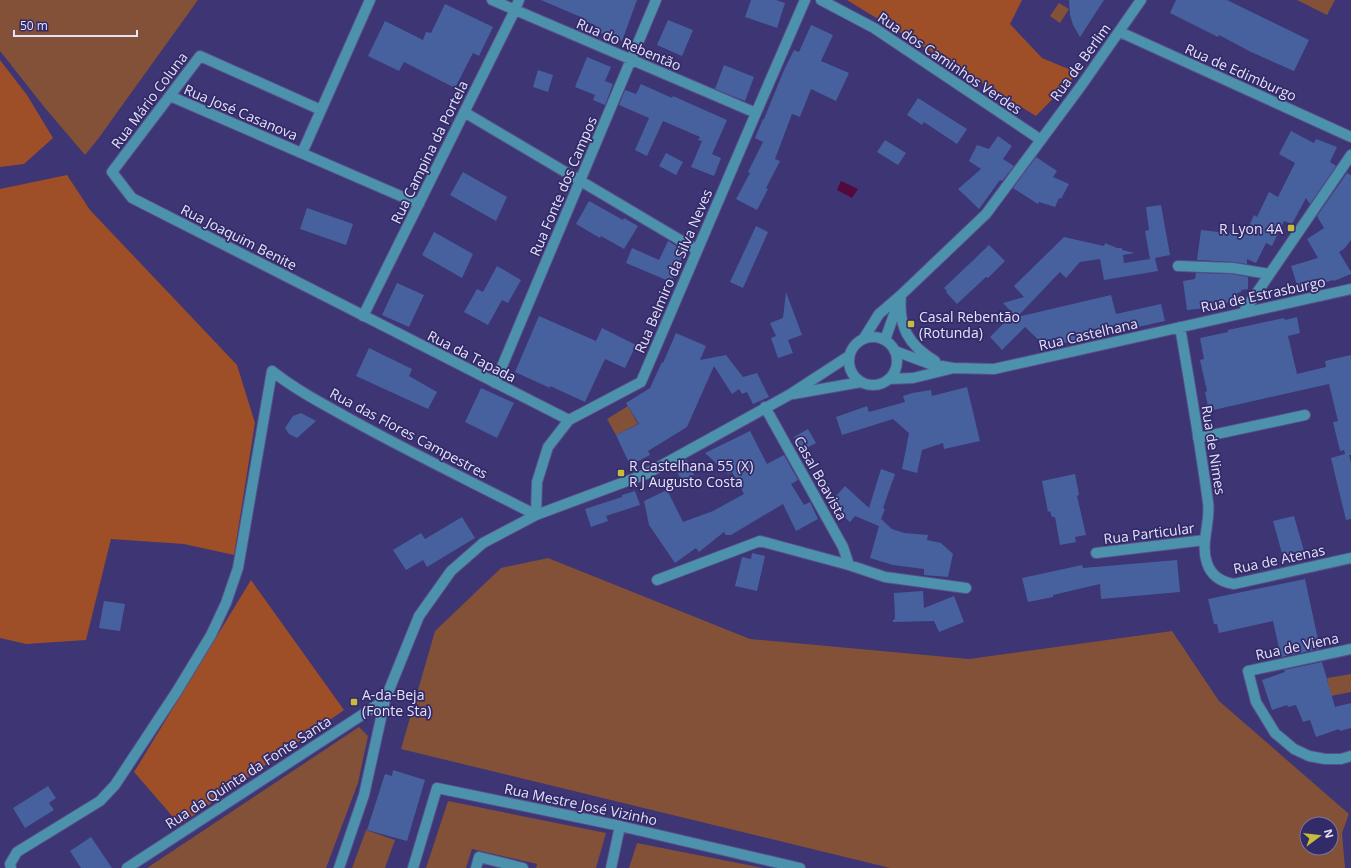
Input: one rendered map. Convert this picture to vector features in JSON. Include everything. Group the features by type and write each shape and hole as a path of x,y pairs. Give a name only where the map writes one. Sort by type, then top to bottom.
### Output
{"street":[{"path":"302,153 370,0"},
{"name":"Rua do Rebentão","path":"492,0 756,113"},
{"name":"Rua Campina da Portela","path":"364,316 519,0"},
{"name":"Rua Fonte dos Campos","path":"495,383 656,0"},
{"name":"Rua Belmiro da Silva Neves","path":"536,515 537,482 548,447 569,420 641,382 805,0"},
{"name":"Rua dos Caminhos Verdes","path":"821,0 874,28 1041,140"},
{"name":"Rua de Berlim","path":"864,338 879,314 986,214 1120,32 1141,0"},
{"name":"Rua de Edimburgo","path":"1120,32 1351,137"},
{"name":"Rua Mário Coluna","path":"112,172 200,56 321,110"},
{"name":"Rua José Casanova","path":"170,96 419,204"},
{"path":"464,112 697,250"},
{"path":"1243,313 1351,155"},
{"name":"Rua Joaquim Benite","path":"112,172 132,198 364,316"},
{"path":"1178,266 1233,268 1269,274"},
{"name":"Rua de Estrasburgo","path":"1180,327 1351,289"},
{"path":"886,340 901,295"},
{"path":"901,295 899,309 901,320 904,330 910,340 927,356 953,368"},
{"name":"Rua da Tapada","path":"364,316 569,420"},
{"name":"Rua Castelhana","path":"895,351 930,364 953,368 994,369 1180,327"},
{"name":"Rua de Nimes","path":"1180,327 1208,504 1204,552 1210,570 1215,576"},
{"path":"871,336 886,340 895,351 897,359 897,366 894,374 883,383 875,385 868,385 861,382 850,371 848,363 852,348 857,342 871,336"},
{"path":"339,868 364,795 385,700 419,616 451,571 483,543 536,515 646,474 789,394 849,356"},
{"name":"Rua Castelhana","path":"889,379 913,378 953,368"},
{"name":"Rua das Flores Campestres","path":"11,868 10,864 17,852 100,801 115,785 177,691 211,634 226,603 238,568 272,371 290,385 366,428 425,460 536,515"},
{"path":"789,394 861,382"},
{"name":"Casal Boavista","path":"765,407 844,548 849,565"},
{"path":"1198,438 1305,415"},
{"name":"Rua Particular","path":"1096,553 1205,540"},
{"path":"657,580 760,541 849,565 885,577 966,588"},
{"name":"Rua de Atenas","path":"1215,576 1224,582 1234,584 1351,558"},
{"name":"Rua de Viena","path":"1347,757 1326,759 1309,756 1294,749 1275,733 1256,702 1248,671 1351,648"},
{"name":"Rua da Quinta da Fonte Santa","path":"127,868 385,700"},
{"name":"Rua Mestre José Vizinho","path":"413,868 437,788 620,826 800,868"},
{"path":"611,868 620,826"},
{"path":"476,868 479,857 523,868"}],"shaded area":[{"path":"0,0 198,0 85,155 45,108 0,51"},
{"path":"847,0 1022,0 1010,24 1042,58 1078,73 1036,116"},
{"path":"1297,0 1335,0 1327,15"},
{"path":"1059,3 1069,9 1060,23 1050,16"},
{"path":"0,60 27,95 53,138 24,164 0,167"},
{"path":"67,175 90,210 237,365 255,423 234,555 184,544 111,539 86,640 26,644 0,638 0,189"},
{"path":"841,181 858,189 852,198 837,190"},
{"path":"628,406 638,424 616,435 607,419"},
{"path":"548,558 750,639 969,659 1172,631 1219,701 1349,814 1342,833 1345,868 890,868 401,749 435,631 501,568"},
{"path":"251,580 344,710 180,825 134,772"},
{"path":"1351,674 1351,692 1331,696 1327,678"},
{"path":"359,727 368,736 358,783 326,868 147,868"},
{"path":"448,801 606,833 596,868 536,868 537,864 472,849 466,868 426,868"},
{"path":"366,830 395,840 385,868 352,868"},
{"path":"637,843 763,868 629,868"}],"building":[{"path":"541,0 637,0 622,41 593,30 595,25 582,20 583,18"},
{"path":"751,0 776,0 785,3 777,28 745,17"},
{"path":"1069,0 1104,0 1080,37 1073,25 1070,15"},
{"path":"1176,0 1227,0 1309,40 1294,71 1251,52 1219,35 1218,37 1170,13"},
{"path":"445,4 493,27 479,56 473,53 455,88 404,62 399,71 368,56 385,21 423,40 426,32 431,33"},
{"path":"668,20 693,30 682,56 657,45"},
{"path":"811,25 833,35 821,61 849,73 836,101 811,89 800,117 792,114 775,159 780,161 766,188 768,189 757,210 736,199 750,173 748,172 763,142 755,138 784,70 794,50 799,52"},
{"path":"587,57 611,67 605,81 613,84 605,105 593,100 595,95 575,87"},
{"path":"724,65 754,77 745,101 715,89"},
{"path":"538,70 553,75 548,92 533,87"},
{"path":"641,84 672,98 673,96 727,120 712,154 721,158 714,176 691,167 702,141 698,140 700,137 663,121 647,156 635,150 649,118 619,105 625,90 636,94"},
{"path":"918,98 967,129 957,144 924,122 922,125 907,115"},
{"path":"1291,131 1314,143 1316,139 1337,147 1330,162 1336,166 1310,204 1306,198 1292,224 1284,221 1272,246 1266,243 1256,263 1247,259 1247,264 1197,260 1201,230 1245,235 1254,215 1257,217 1269,192 1278,197 1295,163 1279,154"},
{"path":"998,136 1012,146 1003,159 1014,166 1002,181 1000,180 979,209 958,189 981,169 969,161 977,145 989,149"},
{"path":"885,140 906,153 898,165 877,152"},
{"path":"666,153 683,162 676,175 659,166"},
{"path":"1036,157 1057,171 1053,177 1069,184 1061,199 1059,198 1055,207 1039,202 1038,204 1013,188"},
{"path":"463,172 507,197 496,221 450,195"},
{"path":"1347,173 1351,175 1351,240 1344,249 1339,252 1351,274 1334,281 1333,280 1299,291 1291,266 1318,258 1307,239 1324,228 1317,216"},
{"path":"589,201 623,220 624,218 638,226 624,249 601,236 600,238 576,224"},
{"path":"1161,205 1170,255 1155,258 1158,271 1104,280 1100,259 1080,262 1066,278 1060,272 1017,317 1111,295 1116,314 1161,304 1165,321 1046,347 1025,327 1002,350 990,337 1007,320 1017,318 1003,303 1024,297 1014,286 1064,237 1104,246 1105,243 1117,248 1122,248 1122,250 1135,253 1123,255 1124,263 1150,259 1145,231 1149,230 1146,207"},
{"path":"307,208 353,224 346,245 300,229"},
{"path":"756,226 768,232 743,288 730,282"},
{"path":"434,232 473,254 462,278 422,255"},
{"path":"668,241 685,251 671,282 626,263 632,248 659,260"},
{"path":"989,245 1005,261 988,278 986,277 957,304 944,288"},
{"path":"497,266 521,280 508,303 502,300 488,325 464,312 477,289 483,292"},
{"path":"1196,273 1232,274 1248,277 1248,289 1241,290 1241,292 1237,293 1238,301 1206,306 1206,308 1187,310 1183,281 1195,279"},
{"path":"397,283 424,295 409,327 382,315"},
{"path":"786,292 802,335 788,340 793,353 778,358 771,338 776,336 770,323 783,318"},
{"path":"539,316 596,341 602,328 636,345 625,368 605,359 585,402 515,372"},
{"path":"1297,317 1300,333 1288,336 1297,374 1326,367 1325,361 1351,355 1351,455 1349,455 1351,463 1351,519 1346,520 1331,458 1345,454 1344,450 1340,451 1333,422 1338,421 1329,384 1209,411 1205,392 1207,391 1200,360 1204,359 1200,338 1228,332 1228,330 1284,318 1285,320"},
{"path":"676,333 706,346 700,360 726,355 743,377 757,373 769,397 753,404 747,392 742,394 739,389 732,394 714,366 687,427 648,451 650,455 630,465 616,435 639,424 626,403 650,388"},
{"path":"369,348 412,369 409,376 437,392 428,409 356,376"},
{"path":"967,387 980,441 944,449 943,443 922,450 917,473 902,469 909,433 893,419 842,435 836,417 867,406 869,412 905,402 903,396 912,393 931,390 932,396"},
{"path":"481,388 514,403 497,438 465,422"},
{"path":"301,413 316,421 297,438 289,434 285,428 293,416"},
{"path":"808,429 816,443 801,451 794,437"},
{"path":"750,431 767,464 784,455 798,480 791,484 804,505 810,502 818,519 796,531 783,504 731,535 726,535 724,532 699,552 696,548 675,563 649,525 644,501 667,490 683,522 713,511 744,494 732,472 728,474 705,453"},
{"path":"687,460 694,475 682,481 676,470 676,465"},
{"path":"881,469 895,474 883,508 885,509 881,519 892,529 904,533 928,535 927,540 941,543 953,554 948,577 924,575 924,569 893,565 870,558 879,526 855,516 850,522 829,504 845,486 869,508"},
{"path":"1075,474 1079,495 1077,496 1086,535 1075,537 1076,542 1060,545 1055,517 1052,517 1050,511 1048,512 1042,481"},
{"path":"635,491 640,505 606,516 608,521 591,527 585,509 622,497 622,495"},
{"path":"1294,516 1304,551 1283,557 1273,521"},
{"path":"462,517 475,538 427,567 423,560 406,570 393,550 421,533 425,539"},
{"path":"752,553 765,556 757,591 735,586 742,557 751,559"},
{"path":"1177,560 1180,592 1101,599 1100,584 1053,595 1053,597 1028,602 1022,578 1082,565 1083,568"},
{"path":"1305,579 1319,649 1281,657 1273,621 1219,633 1217,624 1214,624 1208,599"},
{"path":"923,591 924,608 954,596 964,622 939,632 934,621 893,622 895,619 894,593"},
{"path":"104,601 125,604 120,631 99,628"},
{"path":"1322,662 1335,707 1351,703 1351,728 1340,731 1339,729 1316,737 1310,720 1303,722 1296,705 1288,707 1287,705 1272,710 1262,680 1285,672 1284,670"},
{"path":"393,770 425,780 407,841 367,830 385,774 392,776"},
{"path":"48,786 56,798 49,803 54,810 25,828 13,808"},
{"path":"91,837 112,868 81,868 70,851"}],"place":[{"name":"R Lyon 4A","path":"1291,228"},
{"name":"Casal Rebentão (Rotunda)","path":"911,324"},
{"name":"R Castelhana 55 (X) R J Augusto Costa","path":"621,473"},
{"name":"A-da-Beja (Fonte Sta)","path":"354,702"}]}
